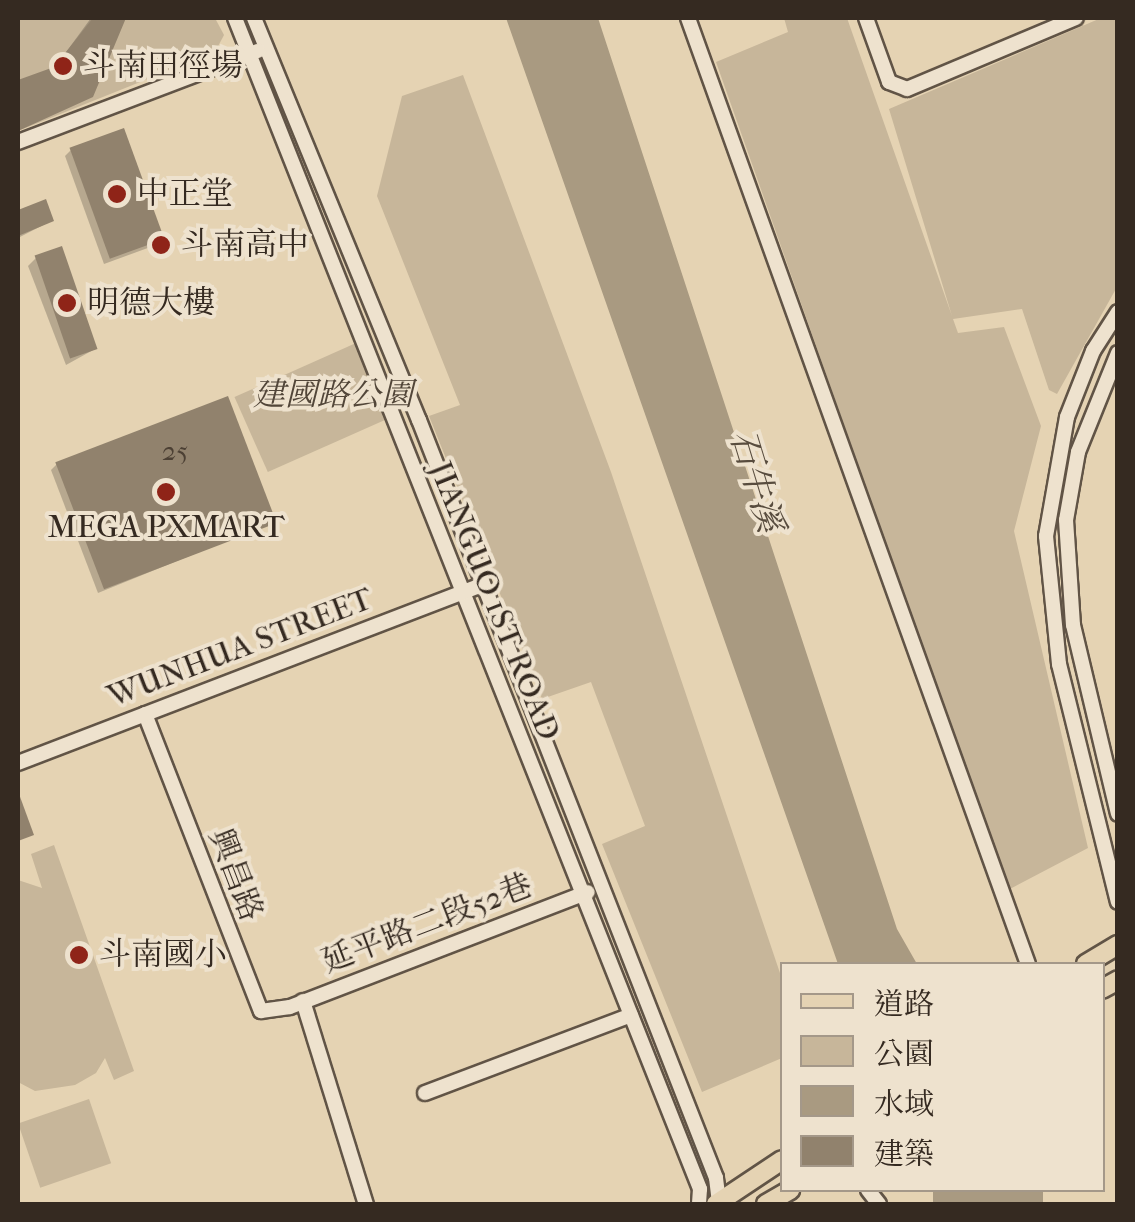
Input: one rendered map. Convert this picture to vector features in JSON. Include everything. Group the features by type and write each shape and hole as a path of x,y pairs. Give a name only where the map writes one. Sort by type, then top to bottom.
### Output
{"main road":[{"path":"1089,962 1118,945"},
{"path":"719,1203 780,1161"}],"street":[{"name":"JIANGUO 1ST ROAD","path":"235,18 700,1189 699,1204"},
{"name":"JIANGUO 1ST ROAD","path":"254,18 601,887 719,1203"},
{"path":"688,18 1027,962"},
{"path":"866,18 888,82 907,89 1076,18"},
{"path":"18,142 268,46"},
{"path":"1118,312 1093,351 1067,417 1046,536 1059,664 1118,902"},
{"path":"1118,353 1078,452 1066,573 1118,814"},
{"name":"WUNHUA STREET","path":"18,764 482,584"},
{"name":"興昌路","path":"145,714 255,1007 267,1013 303,1001"},
{"name":"延平路二段52巷","path":"366,1204 303,1001 601,887"},
{"path":"425,1093 631,1014"}],"green space":[{"path":"18,18 215,18 224,35 215,52 18,131"},
{"path":"784,18 847,18 952,316 889,109 1101,18 1117,18 1117,287 1057,394 1049,390 1022,309 953,319 958,333 1004,327 1041,426 1014,531 1088,848 1008,890 716,62 788,32"},
{"path":"463,75 611,472 780,973 780,1059 702,1092 602,844 645,826 591,682 542,699 429,416 460,405 377,196 402,96"},
{"name":"建國路公園","path":"356,343 389,418 268,472 234,397"},
{"path":"54,845 134,1071 114,1080 105,1058 96,1073 75,1085 35,1091 18,1082 18,880 42,888 31,854"},
{"path":"89,1099 111,1163 40,1188 18,1123"}],"water":[{"path":"506,18 598,18 897,929 916,962 837,962"},
{"path":"933,1192 1043,1192 1043,1204 933,1204"}],"building":[{"name":"斗南田徑場","path":"93,18 126,18 93,97 18,131 18,80 54,67"},
{"name":"中正堂","path":"124,128 164,239 110,259 69,148"},
{"path":"46,199 54,221 18,236 18,210"},
{"name":"明德大樓","path":"62,246 97,349 70,359 35,255"},
{"name":"MEGA PXMART","path":"228,396 277,523 104,589 55,462"},
{"path":"18,795 34,835 18,841"}],"place":[{"name":"斗南田徑場","path":"63,66"},
{"name":"中正堂","path":"117,194"},
{"name":"斗南高中","path":"161,245"},
{"name":"明德大樓","path":"67,303"},
{"name":"MEGA PXMART","path":"166,492"},
{"name":"斗南國小","path":"79,955"}],"water label":[{"name":"石牛溪","path":"756,481"}]}
